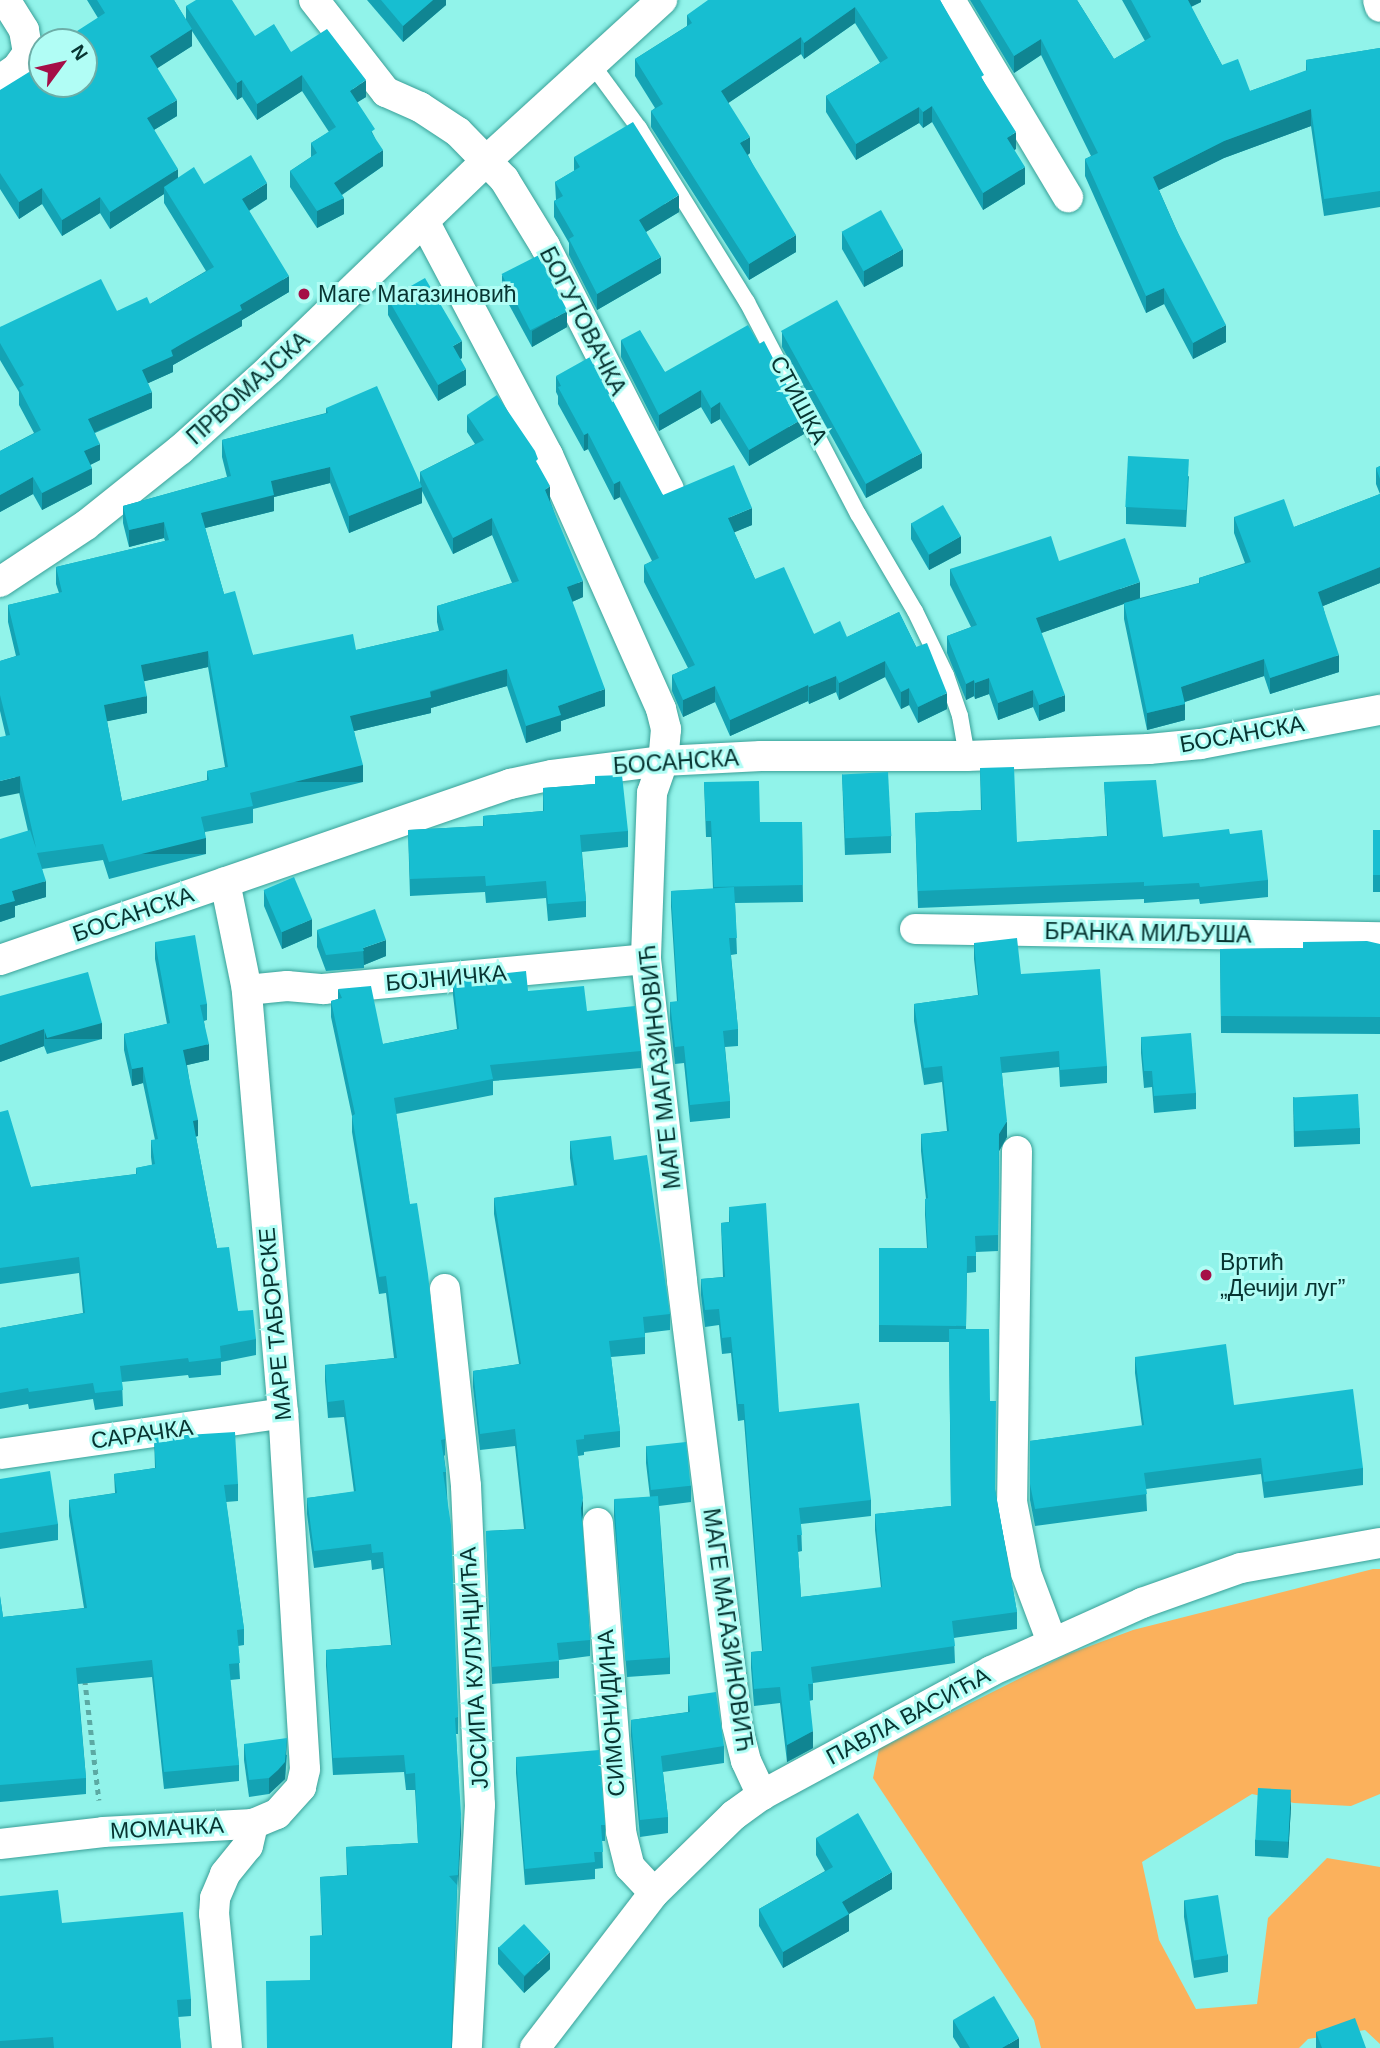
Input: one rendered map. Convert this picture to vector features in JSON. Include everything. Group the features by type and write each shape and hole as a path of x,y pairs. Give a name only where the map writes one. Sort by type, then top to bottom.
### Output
{"street":[{"path":"0,80 17,68 28,53 24,30 5,0"},
{"path":"314,0 386,92 437,118 488,159"},
{"name":"ПРВОМАЈСКА","path":"0,582 86,525 180,450 281,359 488,159 662,0"},
{"path":"950,0 1069,197"},
{"path":"1378,0 1380,7"},
{"name":"БОГУТОВАЧКА","path":"488,159 526,213 545,246 669,489"},
{"name":"МАГЕ МАГАЗИНОВИЋ","path":"424,221 548,455 651,681 666,729 663,761 652,793 646,959 681,1281 737,1726 746,1761 762,1795"},
{"name":"БОСАНСКА","path":"0,960 510,784 603,767 761,756 967,756 1162,748 1380,710"},
{"name":"МАРЕ ТАБОРСКЕ","path":"225,882 247,990 283,1413 305,1769"},
{"name":"БРАНКА МИЉУША","path":"915,929 1380,937"},
{"name":"БОЈНИЧКА","path":"247,990 287,986 323,989 646,959"},
{"path":"1017,1151 1012,1502 1026,1573 1052,1642"},
{"name":"ЈОСИПА КУЛУНЏИЋА","path":"446,1289 466,1486 480,1793 467,2048"},
{"name":"САРАЧКА","path":"0,1454 283,1413"},
{"name":"СИМОНИДИНА","path":"598,1523 621,1832 630,1867 654,1893"},
{"name":"ПАВЛА ВАСИЋА","path":"535,2048 654,1893 734,1815 762,1795 1052,1642 1189,1584 1294,1556 1380,1543"},
{"name":"МОМАЧКА","path":"0,1844 103,1832 253,1824 277,1814 290,1802 301,1787 305,1769"},
{"path":"227,2048 214,1914 215,1898 225,1874 248,1846 253,1824"}],"lane":[{"name":"СТИШКА","path":"592,63 639,128 747,302 858,514 915,611 946,675 960,716 967,756"}],"path":[{"path":"85,1676 103,1832"}],"shaded area":[{"path":"1380,1569 1380,1794 1351,1806 1294,1803 1252,1794 1142,1862 1159,1940 1196,2009 1257,2004 1268,1918 1327,1858 1380,1867 1380,2044 1365,2030 1308,2039 1299,2048 1041,2048 1034,2020 873,1778 879,1749 1066,1655 1133,1630"}],"building":[{"path":"97,0 174,0 192,29 150,56 177,100 147,118 178,169 110,212 100,197 62,220 42,188 19,202 0,173 0,90 28,73 28,98 98,98 98,28 82,28 105,13"},
{"path":"196,0 232,0 255,36 274,24 291,52 327,29 366,80 350,91 375,129 371,132 383,150 334,183 344,198 317,211 290,171 317,153 311,143 336,127 302,75 257,104 242,80 237,83 186,6"},
{"path":"381,0 433,0 403,26"},
{"path":"708,0 940,0 984,75 981,77 1016,132 1007,138 1025,167 983,193 932,106 923,112 919,107 856,144 826,96 888,58 855,7 804,43 801,37 721,91 750,137 740,143 796,235 749,264 651,111 663,104 635,59 692,23 687,15"},
{"path":"980,0 1077,0 1114,59 1151,37 1131,0 1188,0 1222,65 1238,59 1250,91 1307,70 1306,60 1380,48 1380,191 1324,199 1311,109 1224,141 1153,177 1176,229 1226,325 1193,343 1164,288 1146,296 1085,159 1098,153 1041,39 1014,56"},
{"path":"633,122 679,195 639,220 661,257 597,294 569,239 574,236 554,201 563,196 555,182 580,167 574,157"},
{"path":"251,155 267,183 242,199 289,276 240,305 242,310 171,350 173,356 142,370 152,392 88,419 100,444 84,451 92,468 42,493 33,477 0,495 0,451 41,430 19,388 24,385 0,343 0,327 101,279 117,311 147,297 150,304 214,267 164,187 194,167 204,184"},
{"path":"881,210 903,249 863,271 842,232"},
{"path":"539,255 568,311 530,330 502,274"},
{"path":"425,278 462,341 453,346 466,369 438,385 388,299"},
{"path":"837,300 922,453 866,484 781,331"},
{"path":"748,325 759,344 764,341 804,418 749,450 720,402 711,408 701,390 659,415 621,340 640,330 665,372"},
{"path":"590,357 663,495 734,465 752,508 728,518 755,579 784,567 814,634 840,621 847,637 899,612 916,647 927,643 947,693 918,707 909,688 901,692 885,661 839,683 836,676 809,687 808,685 730,720 715,686 683,700 672,675 695,665 644,565 659,558 620,481 614,484 588,433 584,435 558,387 561,386 556,376"},
{"path":"377,386 422,487 349,516 330,467 271,481 274,495 201,513 224,594 235,591 253,655 353,634 356,650 444,630 437,606 519,581 492,518 453,538 420,472 484,440 467,415 497,395 535,451 538,459 536,461 550,486 545,490 583,581 567,587 605,689 558,706 561,715 526,726 507,669 430,691 431,697 350,716 363,765 250,793 253,806 201,817 206,838 109,862 103,844 37,853 46,881 12,891 15,901 0,905 0,839 30,830 36,848 20,776 0,781 0,737 10,735 0,695 0,661 20,655 8,605 62,592 56,567 169,540 164,522 129,530 123,506 231,476 222,440 328,413 326,408","holes":["208,651 228,767 207,771 209,780 122,801 104,705 147,696 141,665"]},
{"path":"1128,456 1189,459 1186,510 1125,507"},
{"path":"1380,494 1380,567 1318,592 1339,655 1270,678 1264,659 1181,687 1185,704 1147,713 1124,603 1200,583 1199,578 1251,562 1234,517 1284,499 1294,527"},
{"path":"943,505 961,536 929,555 911,524"},
{"path":"1051,536 1059,561 1125,538 1140,582 1036,618 1065,695 1039,705 1033,690 998,703 989,678 966,684 947,636 977,625 950,569"},
{"path":"1014,767 1017,842 1108,836 1104,782 1156,780 1163,837 1229,829 1230,834 1262,830 1268,880 1200,887 1199,883 1144,886 1144,882 918,891 915,813 982,810 980,768"},
{"path":"888,772 891,836 845,838 842,774"},
{"path":"622,775 628,831 580,835 586,901 548,904 546,881 486,886 485,876 410,879 408,830 484,826 483,816 544,811 543,788 595,784 595,776"},
{"path":"759,781 760,822 802,822 803,885 714,887 711,821 706,821 704,782"},
{"path":"1373,830 1380,830 1380,875 1373,875"},
{"path":"294,877 312,919 282,932 264,890"},
{"path":"734,887 737,938 729,938 738,1029 723,1031 730,1101 690,1105 684,1046 675,1047 670,1002 678,1001 671,891"},
{"path":"375,909 386,940 363,948 364,951 326,955 317,930"},
{"path":"195,935 207,1004 200,1005 209,1044 183,1050 198,1120 193,1121 217,1248 229,1247 238,1311 253,1310 256,1339 220,1346 221,1358 189,1362 188,1358 120,1366 123,1390 95,1393 93,1383 29,1392 28,1388 0,1393 0,1328 85,1313 79,1257 0,1268 0,1112 8,1110 31,1187 137,1174 136,1168 155,1164 151,1140 158,1139 143,1067 132,1069 124,1034 170,1023 155,942"},
{"path":"1017,938 1021,974 1100,969 1107,1066 1060,1070 1059,1051 1000,1057 1007,1121 999,1134 998,1235 975,1236 976,1256 967,1256 966,1326 879,1325 879,1248 928,1248 925,1199 928,1198 921,1134 949,1131 942,1066 924,1068 914,1004 979,995 974,943"},
{"path":"1367,941 1380,944 1380,1017 1221,1016 1220,949 1303,948 1303,942"},
{"path":"526,971 528,991 584,986 587,1011 635,1006 641,1051 490,1065 493,1079 394,1098 410,1204 417,1203 428,1274 445,1439 441,1440 446,1472 443,1472 451,1525 458,1717 455,1718 461,1814 458,1875 449,1876 457,1885 451,2048 267,2048 266,1981 310,1980 310,1936 323,1935 320,1877 348,1875 346,1847 418,1843 415,1773 406,1774 404,1755 333,1758 326,1650 392,1645 383,1552 372,1553 371,1544 314,1551 307,1498 356,1491 344,1400 328,1402 325,1365 397,1358 386,1276 379,1277 352,1116 355,1114 331,1001 342,998 338,989 371,986 383,1044 459,1029 453,979"},
{"path":"88,972 102,1023 47,1038 44,1029 0,1045 0,996"},
{"path":"1191,1033 1196,1093 1154,1096 1152,1071 1144,1071 1141,1037"},
{"path":"1358,1094 1360,1128 1295,1131 1293,1097"},
{"path":"611,1136 614,1160 647,1155 670,1314 643,1317 645,1337 609,1341 620,1431 584,1435 584,1439 576,1440 583,1498 581,1508 590,1640 557,1643 559,1661 492,1667 486,1531 526,1529 515,1429 480,1434 473,1371 521,1364 494,1198 577,1185 570,1141"},
{"path":"766,1203 779,1412 859,1403 871,1500 799,1508 802,1535 797,1535 801,1597 882,1587 875,1514 951,1506 949,1329 989,1329 990,1401 996,1401 995,1489 1017,1612 952,1621 955,1646 811,1667 813,1684 808,1684 813,1731 787,1745 780,1687 754,1689 751,1652 763,1651 744,1404 738,1404 731,1337 722,1338 719,1309 705,1310 701,1279 725,1277 721,1223 730,1222 729,1207"},
{"path":"1226,1344 1234,1405 1353,1389 1363,1468 1264,1482 1261,1458 1144,1473 1147,1494 1035,1509 1030,1484 1030,1441 1144,1425 1135,1357"},
{"path":"235,1432 238,1484 224,1485 244,1629 237,1630 240,1663 229,1664 239,1765 164,1772 152,1660 76,1668 86,1778 0,1785 0,1596 3,1617 87,1608 69,1500 117,1493 114,1474 156,1468 154,1437"},
{"path":"686,1442 691,1486 651,1490 646,1446"},
{"path":"50,1471 58,1524 0,1533 0,1479"},
{"path":"658,1496 669,1658 625,1661 614,1499"},
{"path":"716,1692 724,1746 661,1756 668,1817 640,1820 631,1720 690,1712 688,1696"},
{"path":"287,1738 285,1762 278,1770 269,1778 249,1780 244,1744"},
{"path":"599,1750 605,1825 601,1825 603,1852 594,1852 595,1862 525,1869 516,1757"},
{"path":"1258,1788 1291,1790 1288,1842 1255,1840"},
{"path":"858,1813 892,1872 842,1902 849,1914 783,1952 759,1909 833,1867 816,1838"},
{"path":"58,1890 62,1923 183,1912 191,1999 177,2000 181,2048 54,2048 53,2037 0,2041 0,1896"},
{"path":"1218,1895 1228,1955 1194,1961 1184,1900"},
{"path":"524,1924 550,1952 524,1976 498,1948"},
{"path":"994,1996 1019,2038 1002,2048 970,2048 953,2020"},
{"path":"1355,2018 1366,2048 1322,2048 1316,2032"}],"place":[{"name":"Маге Магазиновић","path":"304,294"},
{"name":"Вртић „Дечији луг”","path":"1206,1275"}]}
